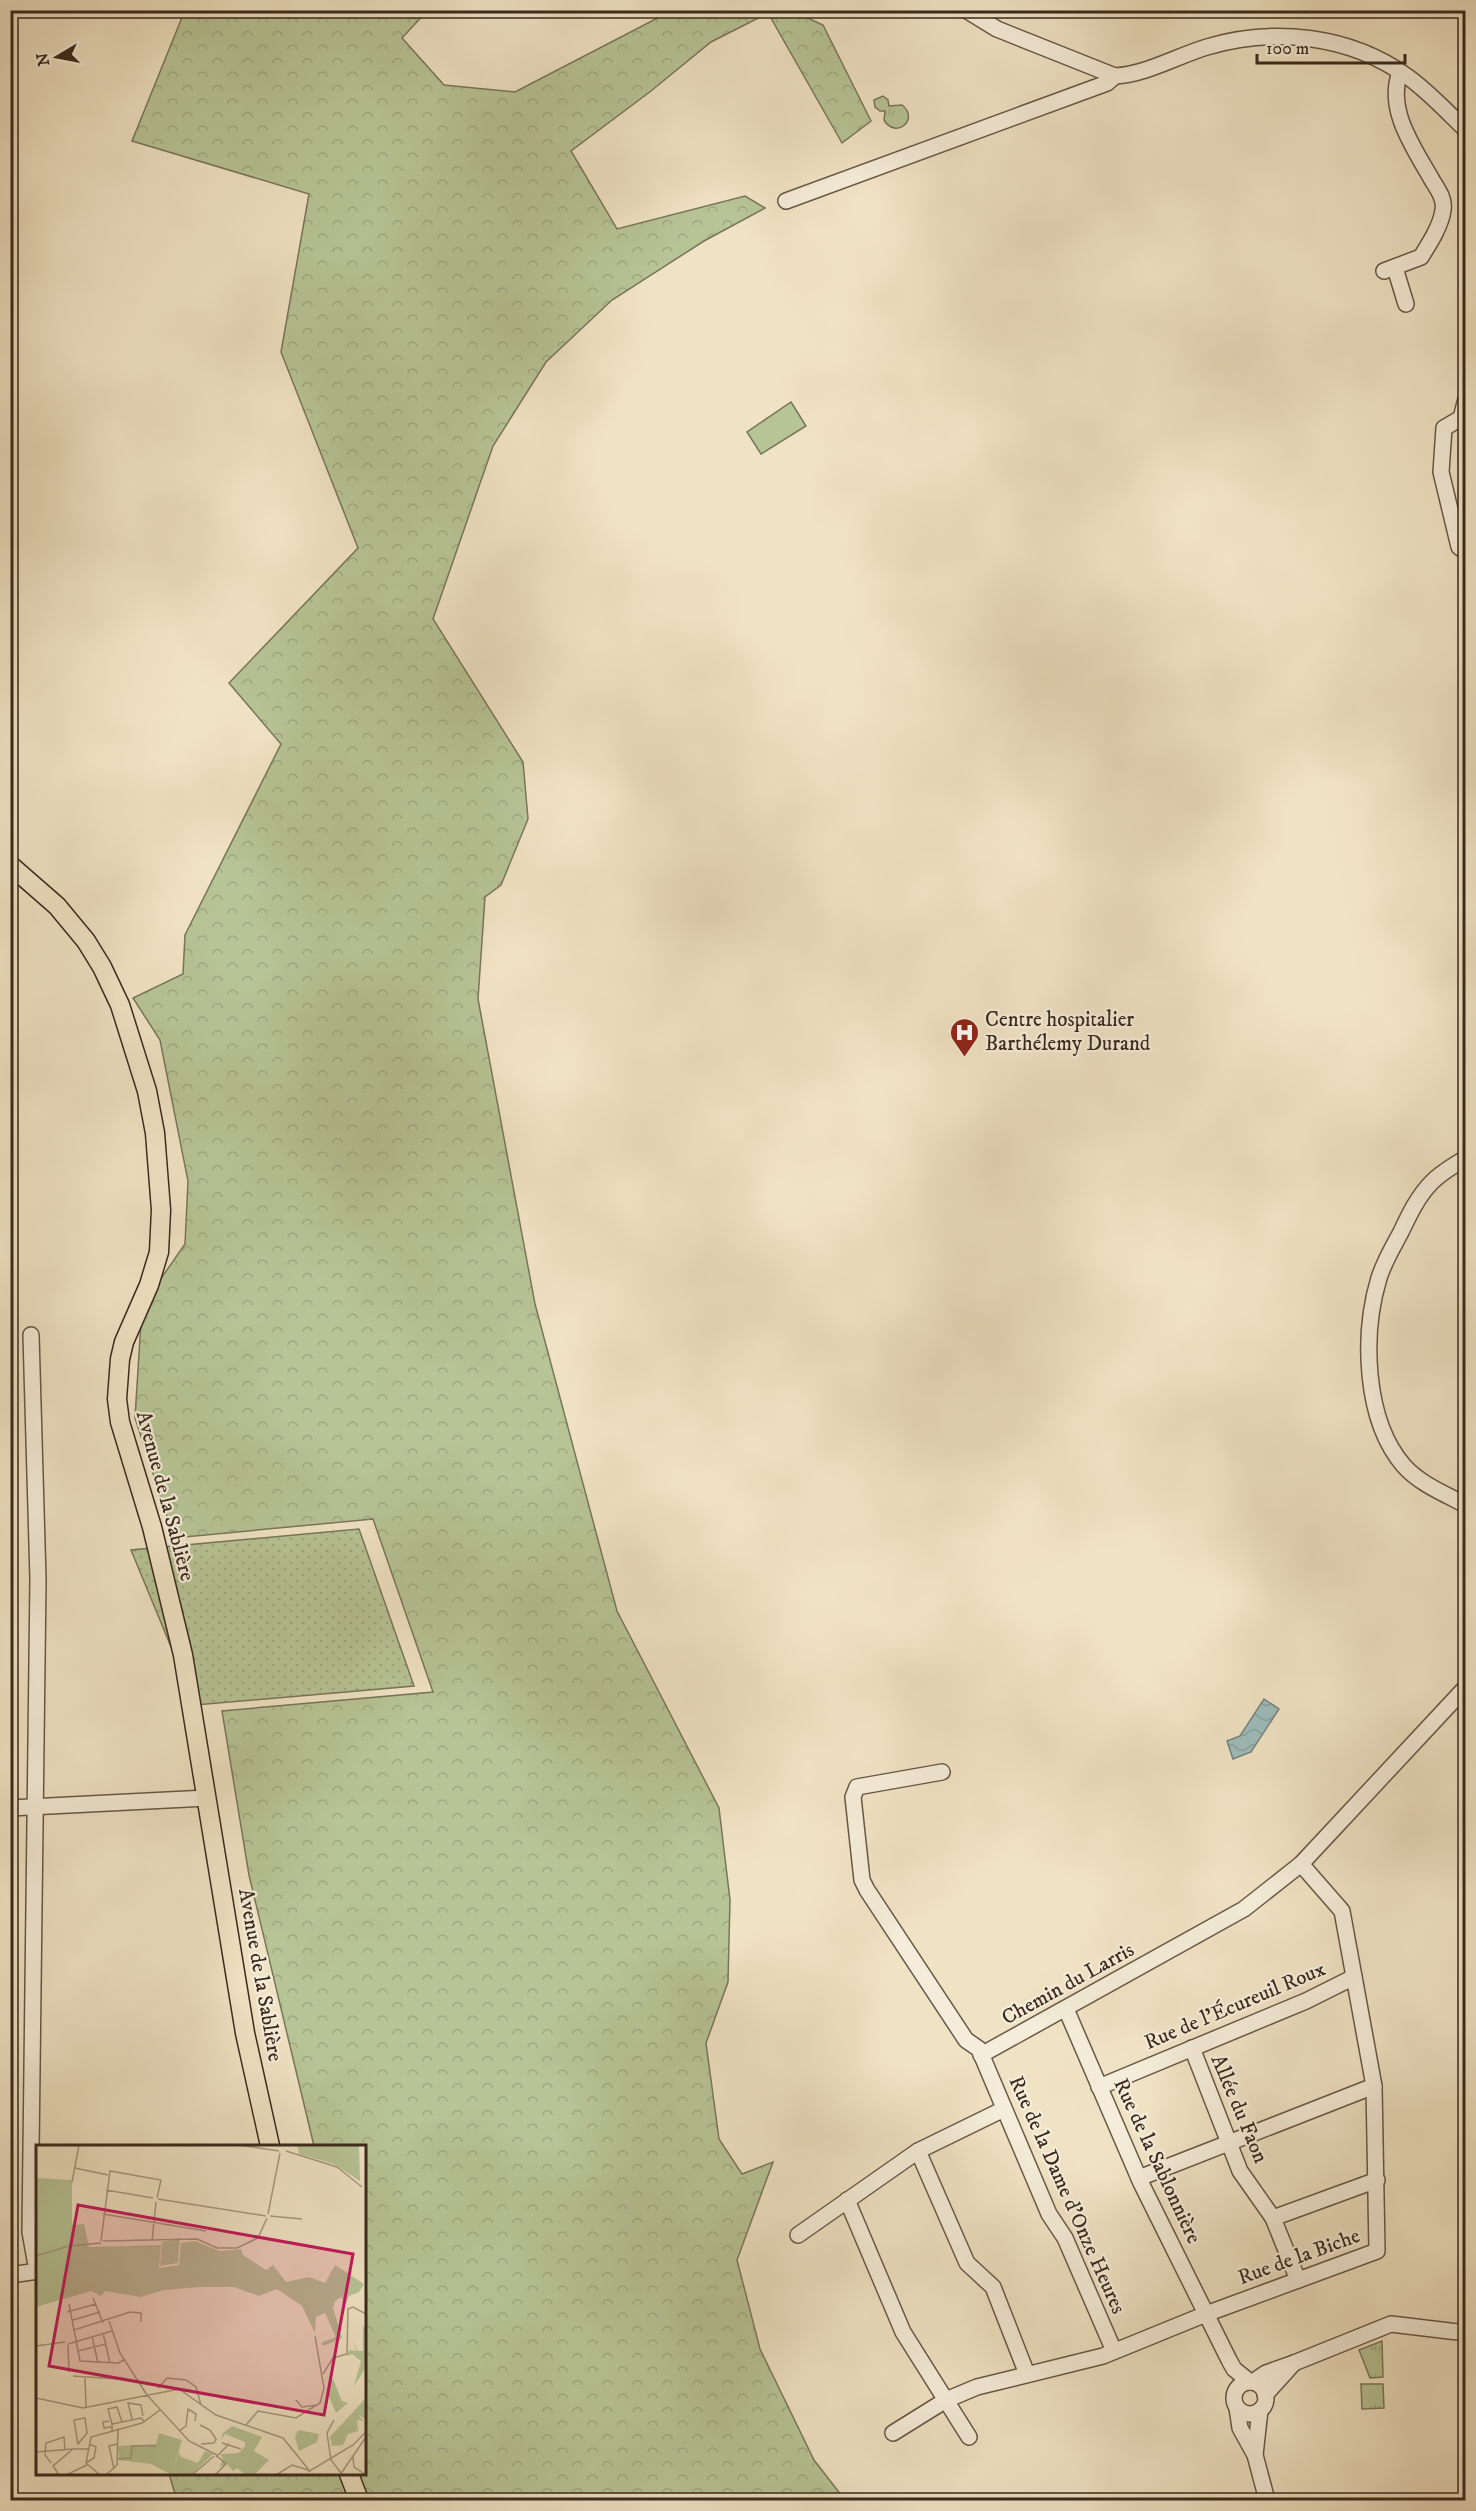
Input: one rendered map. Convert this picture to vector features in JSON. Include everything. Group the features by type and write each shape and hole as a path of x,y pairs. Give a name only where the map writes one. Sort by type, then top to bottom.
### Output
{"main road":[{"name":"Avenue de la Sablière","path":"10,866 57,906 86,941 102,967 120,1005 147,1091 155,1133 161,1210 159,1252 150,1285 124,1342 120,1359 117,1399 120,1422 152,1527 183,1655 246,2033 270,2145"},
{"path":"349,2475 359,2500"},
{"path":"359,2475 369,2500"}],"street":[{"path":"966,10 997,29 1115,76 1134,73 1233,40 1287,35 1348,47 1375,57 1400,72 1422,88 1466,130"},
{"path":"1400,72 1396,83 1396,94 1405,135 1440,193 1443,210 1421,257 1390,269 1406,304"},
{"path":"786,201 1107,83 1115,76"},
{"path":"1462,550 1447,500 1441,462 1444,428 1461,418 1466,399"},
{"path":"1466,1158 1433,1181 1409,1216 1393,1247 1379,1277 1371,1321 1369,1363 1372,1393 1380,1422 1405,1467 1426,1484 1466,1505"},
{"path":"31,1335 38,1579 30,2232 36,2265"},
{"name":"Chemin du Larris","path":"981,2055 1237,1913 1301,1864 1466,1687"},
{"path":"942,1772 857,1787 853,1797 862,1880 966,2040 979,2049 981,2055"},
{"path":"10,1808 207,1798"},
{"name":"Rue de la Biche","path":"892,2433 946,2400 977,2387 1114,2351 1206,2314 1377,2251 1374,2086 1342,1911 1301,1864"},
{"name":"Rue de l'Écureuil Roux","path":"1099,2087 1306,2001 1354,1977"},
{"name":"Rue de la Sablonnière","path":"1066,2009 1139,2178 1215,2330"},
{"name":"Allée du Faon","path":"1192,2048 1240,2170 1274,2218 1298,2280"},
{"name":"Rue de la Dame d'Onze Heures","path":"981,2055 1049,2214 1065,2238 1114,2351"},
{"path":"1139,2178 1374,2086"},
{"path":"798,2235 918,2151 1004,2109"},
{"path":"918,2151 967,2263 993,2287 1027,2374"},
{"path":"1274,2218 1377,2180"},
{"path":"847,2200 903,2332 969,2437"},
{"path":"10,2275 36,2271"},
{"path":"1235,2403 1240,2385 1391,2324 1466,2333"},
{"path":"1215,2330 1234,2369 1261,2387 1263,2402 1255,2455"},
{"path":"1215,2330 1240,2428 1255,2455 1268,2500"},
{"path":"1235,2403 1251,2414 1294,2363"}],"green space":[{"path":"185,10 427,11 402,38 444,85 515,92 671,11 801,11 801,15 823,25 871,121 842,143 768,13 711,42 651,91 571,151 617,229 745,196 765,208 704,241 612,300 546,362 493,446 433,619 523,762 528,819 501,885 485,897 478,999 535,1304 617,1611 719,1808 730,1900 728,1982 706,2043 719,2139 742,2174 773,2162 737,2260 760,2349 814,2460 845,2500 177,2500 169,2475 366,2475 366,2145 314,2145 249,1875 222,1711 433,1692 373,1519 174,1538 135,1418 142,1306 185,1244 188,1181 160,1040 133,998 183,974 185,935 281,744 229,683 358,548 281,352 309,194 132,141"},
{"path":"1170,11 1259,11 1184,17"},
{"path":"883,96 888,100 889,106 902,105 907,110 907,121 900,128 889,126 884,120 885,111 880,111 875,107 874,100"},
{"path":"791,402 806,426 761,454 747,432"},
{"path":"359,1529 414,1686 195,1705 131,1550"},
{"path":"1382,2341 1383,2377 1370,2378 1359,2350"},
{"path":"1361,2384 1383,2384 1384,2408 1362,2409"}],"water":[{"path":"1264,1699 1279,1709 1251,1752 1233,1759 1227,1741 1240,1736"}],"place":[{"name":"Centre hospitalier Barthélemy Durand","path":"964,1058"}]}
